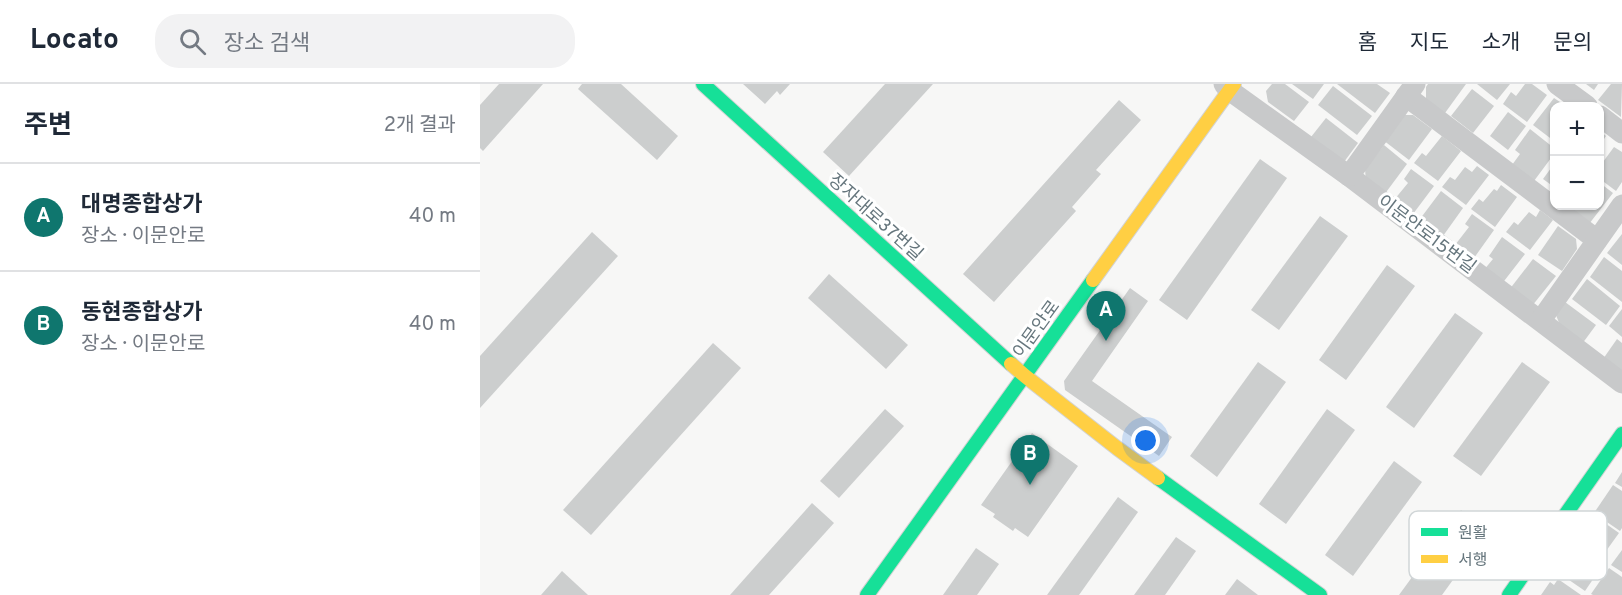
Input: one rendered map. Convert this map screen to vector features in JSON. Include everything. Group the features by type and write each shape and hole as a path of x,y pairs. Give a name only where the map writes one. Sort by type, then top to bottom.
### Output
{"street":[{"name":"장자대로37번길","path":"703,84 1024,376 1117,448 1320,595"},
{"path":"1557,84 1582,102"},
{"name":"이문안로","path":"867,595 1229,86"},
{"name":"이문안로15번길","path":"1229,86 1622,383"},
{"path":"1349,176 1411,90 1598,240"},
{"path":"1604,120 1622,133"},
{"path":"1541,320 1622,205"},
{"path":"1568,511 1622,434"},
{"path":"1509,595 1520,580"}],"building":[{"path":"499,84 543,84 483,151 480,148 480,105"},
{"path":"582,84 621,84 678,136 657,160 578,89"},
{"path":"743,84 790,84 780,95 777,91 765,104"},
{"path":"885,84 933,84 849,176 823,152"},
{"path":"1272,84 1285,84 1309,102 1294,121 1268,102 1266,91"},
{"path":"1292,84 1324,84 1313,99"},
{"path":"1337,84 1377,84 1390,93 1375,113"},
{"path":"1428,84 1466,84 1445,113 1426,100"},
{"path":"1477,84 1510,84 1497,100"},
{"path":"1525,84 1532,84 1547,95 1527,122 1503,104 1511,92 1516,96"},
{"path":"1586,84 1598,84 1594,90"},
{"path":"1611,84 1622,84 1621,117 1604,104 1604,102 1598,100"},
{"path":"1333,86 1372,116 1357,135 1318,105"},
{"path":"1472,89 1494,106 1473,133 1451,116"},
{"path":"1119,100 1141,120 1096,170 1101,174 1072,207 1076,211 994,302 963,274"},
{"path":"1550,103 1550,138 1533,125"},
{"path":"1508,112 1526,126 1508,150 1490,136"},
{"path":"1401,115 1413,115 1432,129 1409,160 1383,140"},
{"path":"1326,118 1358,143 1344,162 1311,137"},
{"path":"1530,129 1550,145 1550,159 1534,181 1512,165 1520,154 1515,150"},
{"path":"1442,136 1461,151 1438,181 1414,163 1422,153 1426,156"},
{"path":"1384,145 1407,164 1384,195 1366,182 1365,169"},
{"path":"1614,147 1622,152 1622,182 1616,191 1604,182 1604,161"},
{"path":"1260,159 1287,178 1187,320 1159,300"},
{"path":"1477,166 1489,175 1466,205 1442,187 1450,177 1455,180 1465,167 1472,172"},
{"path":"1411,169 1434,186 1413,214 1394,200 1408,183 1404,179"},
{"path":"1550,169 1550,184 1543,179"},
{"path":"1501,185 1517,197 1495,227 1471,209 1479,199 1483,202 1494,189 1497,191"},
{"path":"1604,186 1613,193 1604,205"},
{"path":"1441,191 1463,208 1443,236 1420,219"},
{"path":"1540,210 1553,220 1530,250 1506,232 1514,222 1518,225 1529,212 1536,217"},
{"path":"1573,210 1600,210 1589,224"},
{"path":"1472,214 1494,230 1474,258 1455,245 1469,227 1465,224"},
{"path":"1320,216 1348,236 1279,330 1251,310"},
{"path":"1558,226 1576,239 1577,249 1562,271 1538,255"},
{"path":"592,232 618,256 480,408 480,356"},
{"path":"1622,234 1622,265 1607,253"},
{"path":"1502,237 1525,254 1501,285 1483,271 1493,259 1489,256"},
{"path":"1604,257 1622,271 1622,302 1590,277"},
{"path":"1533,259 1556,276 1532,306 1509,290"},
{"path":"1387,265 1415,286 1346,380 1319,360"},
{"path":"829,274 908,345 886,369 808,298"},
{"path":"1587,279 1620,306 1606,325 1572,299"},
{"path":"1130,288 1148,301 1092,381 1172,437 1159,456 1065,390 1064,381"},
{"path":"1565,302 1596,325 1582,344 1561,328 1556,315"},
{"path":"1622,309 1622,337 1609,326"},
{"path":"1455,313 1483,333 1414,428 1386,407"},
{"path":"1617,339 1622,343 1622,374 1603,359"},
{"path":"713,343 741,368 591,535 563,510"},
{"path":"1258,362 1286,382 1217,477 1190,456"},
{"path":"1522,362 1550,382 1481,476 1453,456"},
{"path":"885,409 904,426 839,498 820,481"},
{"path":"1327,409 1355,430 1286,524 1259,504"},
{"path":"1032,433 1078,466 1028,537 1015,528 1013,531 993,517 995,514 981,505"},
{"path":"1394,461 1422,482 1353,576 1325,555"},
{"path":"1622,472 1622,487 1615,483"},
{"path":"1613,485 1622,491 1622,528 1620,531 1607,522 1607,511 1595,511"},
{"path":"1118,497 1138,512 1079,595 1047,595"},
{"path":"812,503 834,523 769,595 730,595"},
{"path":"1607,525 1619,533 1607,550"},
{"path":"1176,537 1196,551 1165,595 1134,595"},
{"path":"976,548 999,564 977,595 943,595"},
{"path":"1622,550 1622,572 1611,565"},
{"path":"1609,568 1622,577 1622,595 1591,594 1601,580 1607,580"},
{"path":"562,571 588,595 541,595"},
{"path":"1237,579 1258,595 1225,595"},
{"path":"1410,580 1453,580 1442,595 1399,595"},
{"path":"1559,580 1581,595 1541,595 1550,582 1554,585"},
{"path":"1569,580 1592,580 1585,591"}],"traffic: fast":[{"path":"703,84 1011,364"},
{"path":"867,595 1093,280"},
{"path":"1568,511 1622,434"},
{"path":"1158,478 1320,595"},
{"path":"1509,595 1520,580"}],"traffic: slow":[{"path":"1093,280 1234,84"},
{"path":"1011,364 1158,478"}],"place":[{"name":"대명종합상가","path":"1106,341"},
{"name":"동현종합상가","path":"1030,485"}]}
